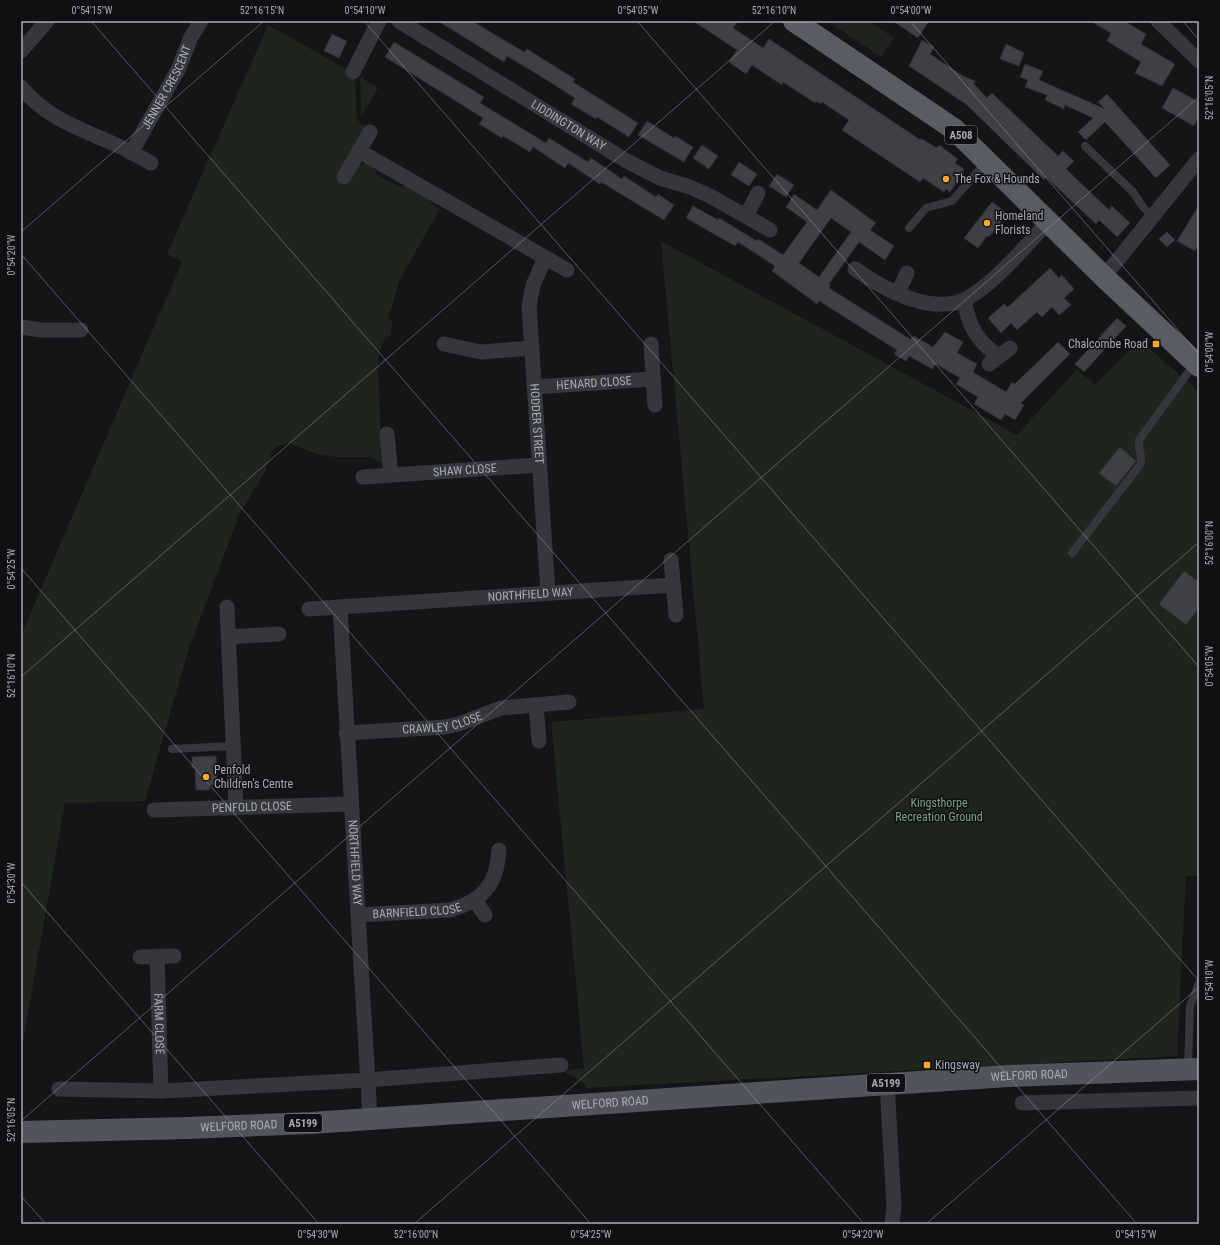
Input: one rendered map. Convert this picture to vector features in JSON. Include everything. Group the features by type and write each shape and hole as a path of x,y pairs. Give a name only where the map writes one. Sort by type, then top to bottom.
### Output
{"highway":[{"name":"A508","path":"794,21 942,120 988,161 1104,277 1197,364"}],"main road":[{"name":"WELFORD ROAD","path":"21,1132 195,1128 370,1118 887,1083 1008,1076 1193,1069"}],"street":[{"path":"21,51 47,21"},
{"name":"JENNER CRESCENT","path":"131,153 178,70 191,37 201,21"},
{"path":"353,72 379,21"},
{"name":"LIDDINGTON WAY","path":"399,21 625,160 660,178 700,191 770,230"},
{"path":"1158,21 1199,61"},
{"path":"21,87 42,108 54,117 151,163"},
{"path":"344,177 370,132"},
{"path":"359,151 567,270"},
{"path":"1104,277 1199,159"},
{"path":"746,216 758,193"},
{"path":"855,269 898,293 931,303 955,303 964,300 994,278 1049,221"},
{"name":"HODDER STREET","path":"545,258 537,274 531,296 530,318 548,593"},
{"path":"898,293 907,273"},
{"path":"964,300 974,334 989,349 999,356"},
{"path":"21,327 41,330 82,330"},
{"path":"444,344 481,352 532,348"},
{"path":"651,344 655,405"},
{"name":"HENARD CLOSE","path":"534,387 653,379"},
{"path":"388,434 391,475"},
{"name":"SHAW CLOSE","path":"363,477 539,465"},
{"path":"671,560 676,615"},
{"name":"NORTHFIELD WAY","path":"309,609 673,585"},
{"path":"227,607 236,808"},
{"name":"NORTHFIELD WAY","path":"340,607 350,804 370,1118"},
{"path":"228,637 279,634"},
{"name":"CRAWLEY CLOSE","path":"346,733 445,727 459,724 501,708 569,702"},
{"path":"536,705 539,741"},
{"name":"PENFOLD CLOSE","path":"154,810 350,804"},
{"name":"BARNFIELD CLOSE","path":"358,915 450,910 465,906 484,893 491,882 496,871 499,850"},
{"name":"BARNFIELD CLOSE","path":"475,900 485,916"},
{"name":"FARM CLOSE","path":"157,956 161,1091"},
{"path":"140,957 174,956"},
{"path":"59,1089 161,1091 367,1080 561,1065"},
{"path":"887,1083 894,1206 892,1224"},
{"path":"1022,1103 1199,1098"}],"lane":[{"path":"1085,146 1133,192 1143,208 1153,217"},
{"path":"909,228 926,208 952,201 988,161"},
{"path":"1072,553 1140,465 1142,461 1139,447 1140,440 1197,364"},
{"path":"172,749 233,746"},
{"path":"1193,1069 1190,1006 1199,983"}],"green space":[{"path":"827,21 869,21 894,38 881,57"},
{"path":"268,25 357,75 355,78 357,119 361,124 367,127 359,166 365,163 373,167 377,175 400,187 407,185 433,201 431,204 440,209 400,279 388,319 393,321 390,337 386,336 379,352 378,369 382,464 371,457 335,457 317,454 288,443 275,447 265,472 240,513 188,651 145,801 65,803 21,1053 21,635 182,262 167,254"},
{"path":"360,77 378,88 361,116"},
{"name":"Kingsthorpe Recreation Ground","path":"661,241 1017,435 1077,369 1095,385 1140,340 1199,392 1199,876 1186,876 1177,1056 586,1088 585,1084 564,1071 584,1068 551,722 704,709"}],"building":[{"path":"438,21 472,21 524,52 527,49 575,79 573,82 638,123 629,137 597,117 596,119 571,104 575,98 550,82 507,56 504,62"},
{"path":"693,21 738,21 733,28 763,48 769,39 919,139 922,139 937,148 939,145 958,159 955,163 964,169 964,172 950,192 946,189 944,192 923,178 920,182 842,130 849,120 822,102 821,104 816,101 815,103 783,82 782,85 752,65 746,74 729,62 737,50"},
{"path":"893,21 929,21 918,38"},
{"path":"1090,21 1124,21 1146,34 1141,44 1175,64 1162,86 1135,73 1141,62 1107,41 1111,33"},
{"path":"332,34 347,41 339,58 324,51"},
{"path":"922,40 934,47 930,54 963,76 975,81 974,84 987,98 992,93 1058,156 1063,151 1074,161 1066,169 1109,210 1112,206 1130,223 1117,237 1099,220 1096,224 1046,177 1044,180 967,105 909,66"},
{"path":"394,42 484,97 480,103 546,143 549,138 588,162 591,158 622,179 624,176 656,197 658,194 674,205 664,220 601,182 600,184 568,163 565,168 533,147 530,152 503,136 502,138 479,124 483,118 385,57"},
{"path":"1006,44 1024,53 1019,66 1000,59"},
{"path":"1025,64 1043,71 1039,80 1105,109 1098,102 1107,94 1170,165 1156,178 1105,122 1086,140 1078,132 1093,118 1065,105 1064,109 1045,100 1047,95 1025,87 1028,80 1020,77"},
{"path":"1173,88 1199,102 1199,117 1194,126 1162,108"},
{"path":"647,121 674,138 675,136 693,147 684,162 638,135"},
{"path":"702,145 718,156 709,169 693,158"},
{"path":"739,162 757,174 749,186 731,175"},
{"path":"777,174 794,185 786,197 769,186"},
{"path":"831,190 876,223 870,230 894,246 885,260 859,242 829,284 829,288 910,339 914,336 933,347 945,332 963,342 957,353 977,364 973,372 1006,392 1012,382 1015,384 1058,342 1070,354 1021,403 1024,405 1015,420 1005,414 1001,420 974,404 978,397 956,384 960,378 936,364 932,369 909,356 906,361 894,354 897,350 819,301 817,304 772,271 775,266 738,242 735,246 686,218 693,206 718,220 719,218 757,241 758,239 783,255 807,222 786,207 794,194 817,210","holes":["831,218 851,232 819,277 799,263"]},
{"path":"992,202 1008,214 978,248 964,238"},
{"path":"1199,205 1199,244 1195,251 1177,241"},
{"path":"1167,232 1175,240 1167,247 1159,239"},
{"path":"1050,268 1059,278 1062,275 1074,289 1064,298 1071,305 1059,315 1052,307 1042,317 1037,312 1017,330 1011,323 1001,333 988,318 1004,304 1008,307"},
{"path":"1117,318 1126,326 1084,372 1075,364"},
{"path":"1120,447 1136,461 1116,486 1099,473"},
{"path":"1184,571 1199,582 1199,608 1186,625 1159,604"},
{"name":"Penfold Children's Centre","path":"216,756 217,785 209,785 210,790 196,790 195,768 192,768 192,757"}],"place":[{"name":"The Fox & Hounds","path":"946,179"},
{"name":"Homeland Florists","path":"987,223"},
{"name":"Chalcombe Road","path":"1156,344"},
{"name":"Penfold Children's Centre","path":"206,777"},
{"name":"Kingsway","path":"927,1065"}]}
